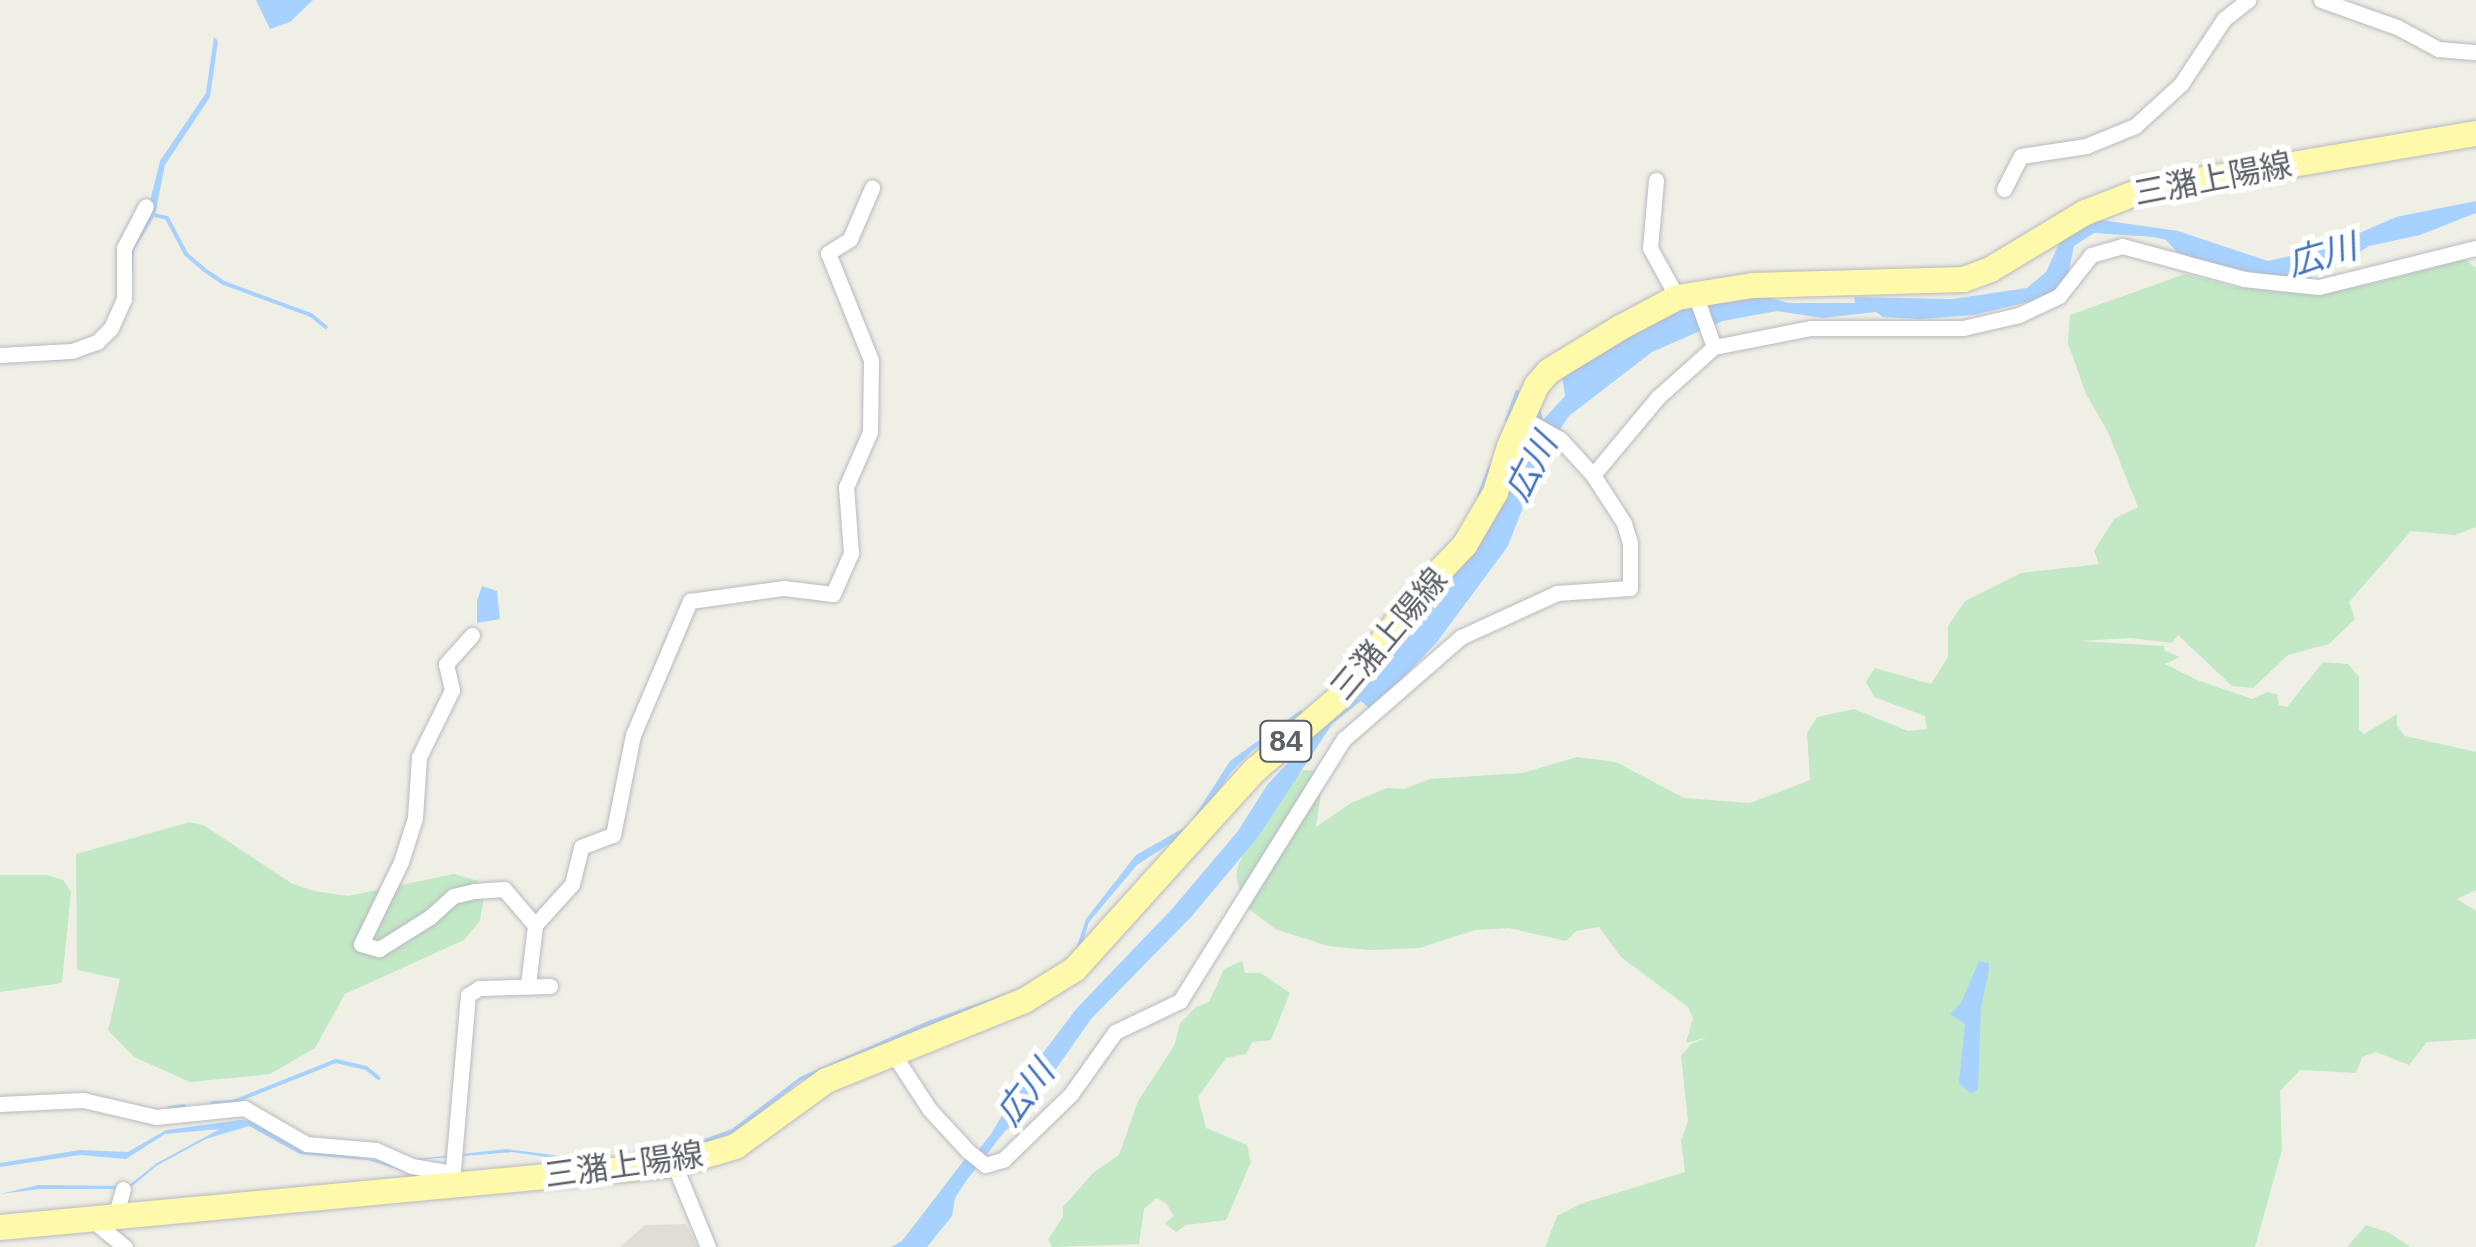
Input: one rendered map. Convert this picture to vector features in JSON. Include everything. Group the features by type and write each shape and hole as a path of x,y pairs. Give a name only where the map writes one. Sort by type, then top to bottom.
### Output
{"main road":[{"name":"三潴上陽線","path":"0,1227 103,1218 453,1170 674,1164 735,1146 799,1096 892,1052 1024,1000 1074,969 1255,769 1341,696 1420,591 1464,545 1495,492 1548,371 1690,298 1790,282 1963,280 1990,269 2085,212 2144,189 2476,133"}],"street":[{"path":"2004,189 2021,156 2086,146 2134,126 2181,84 2224,19 2248,0"},
{"path":"2320,0 2397,27 2438,49 2476,52"},
{"path":"1656,180 1650,248 1690,298 1711,340"},
{"path":"528,985 535,925 572,884 581,847 613,835 633,735 690,601 764,589 832,594 852,554 846,488 870,432 871,360 828,252 850,238 872,188"},
{"path":"0,355 72,350 97,342 112,328 124,298 124,248 146,206"},
{"path":"1593,475 1711,340 1811,328 1963,328 2019,315 2059,296 2091,254 2122,246 2244,279 2319,288 2475,249"},
{"path":"892,1052 930,1110 968,1151 985,1165 1003,1160 1071,1094 1115,1032 1180,1001 1344,739 1413,676 1461,637 1557,593 1630,588 1630,543 1624,523 1593,475 1560,439 1525,419"},
{"path":"472,635 446,664 452,690 419,757 410,833 361,944 379,949 430,917 453,896 474,891 504,889 535,925"},
{"path":"0,1104 83,1100 156,1117 244,1108 306,1144 376,1150 400,1161 453,1170 468,995 479,988 550,986"},
{"path":"674,1164 708,1247"},
{"path":"122,1189 103,1218 125,1247"}],"shaded area":[{"path":"686,1224 697,1247 620,1247 645,1225"}],"green space":[{"path":"2464,259 2476,268 2476,527 2455,535 2411,531 2349,602 2355,619 2329,644 2288,655 2253,688 2232,686 2178,635 2172,643 2131,638 2080,641 2164,646 2165,651 2180,657 2165,664 2197,680 2252,699 2267,692 2277,694 2279,705 2287,707 2323,662 2348,664 2359,677 2359,729 2364,734 2397,714 2397,726 2405,736 2476,752 2476,890 2457,899 2476,911 2476,1039 2427,1042 2409,1065 2376,1052 2362,1057 2356,1073 2300,1070 2280,1091 2282,1150 2255,1247 1545,1247 1557,1216 1580,1204 1685,1172 1681,1141 1688,1121 1681,1056 1691,1044 1708,1037 1686,1043 1693,1018 1688,1007 1621,957 1599,927 1576,931 1566,941 1509,928 1475,930 1419,948 1370,950 1328,946 1275,929 1243,904 1236,876 1239,863 1261,819 1303,770 1324,771 1316,827 1351,803 1387,788 1404,789 1430,779 1522,773 1577,757 1616,762 1684,798 1750,803 1810,780 1807,733 1817,717 1854,709 1908,731 1927,729 1925,716 1874,697 1866,682 1875,668 1931,684 1948,657 1948,626 1965,601 2021,573 2099,564 2094,551 2114,519 2138,507 2108,432 2086,394 2068,343 2070,315 2185,274 2234,287 2303,294 2365,286"},
{"path":"190,822 205,826 291,883 314,891 348,896 454,874 478,881 484,896 480,921 464,940 345,994 315,1048 270,1074 190,1082 134,1057 108,1030 120,979 77,970 76,854"},
{"path":"0,875 47,875 63,880 71,891 62,983 0,992"},
{"path":"1242,961 1245,973 1261,973 1290,993 1271,1040 1252,1042 1246,1054 1226,1058 1198,1097 1206,1128 1247,1145 1251,1162 1226,1220 1186,1225 1176,1232 1165,1223 1174,1216 1166,1203 1156,1198 1144,1209 1139,1244 1052,1247 1048,1239 1063,1217 1063,1207 1094,1172 1119,1155 1138,1101 1174,1046 1180,1023 1196,1007 1209,1002 1224,969"},
{"path":"2366,1225 2390,1233 2410,1247 2347,1247"}],"water":[{"path":"256,0 313,0 290,22 270,29"},
{"path":"214,37 218,41 210,97 165,165 155,215 134,250 130,302 120,328 103,347 70,360 0,363 0,359 67,355 114,329 128,253 150,201 160,161 206,93"},
{"name":"広川","path":"2476,201 2476,213 2420,235 2369,246 2341,264 2314,272 2310,282 2215,266 2177,252 2166,240 2154,237 2094,233 2074,246 2067,280 2061,287 2033,301 1974,315 1920,319 1883,317 1876,312 1823,318 1777,311 1723,321 1652,352 1569,416 1543,455 1508,546 1437,642 1372,711 1361,701 1332,724 1258,837 1192,916 1091,1019 1021,1119 1005,1131 966,1181 955,1198 952,1216 927,1247 891,1247 902,1241 968,1155 976,1153 991,1134 1027,1074 1077,1008 1172,909 1238,831 1267,785 1302,748 1505,484 1548,388 1540,407 1543,420 1565,396 1562,375 1678,308 1765,290 1768,297 1788,303 1855,303 1854,297 1952,299 2027,288 2046,272 2064,233 2088,218 2178,231 2268,261 2325,248 2396,217"},
{"path":"482,586 497,591 500,619 477,623"},
{"path":"1301,710 1304,714 1252,751 1232,771 1192,829 1137,865 1089,922 1079,955 1056,975 800,1081 738,1131 684,1151 580,1162 512,1152 416,1160 440,1176 435,1181 368,1160 300,1154 249,1126 206,1139 156,1166 129,1189 40,1189 0,1194 39,1185 128,1186 157,1163 220,1129 165,1134 126,1159 80,1155 0,1167 0,1163 80,1150 128,1152 166,1130 240,1120 252,1121 302,1149 389,1162 506,1149 584,1159 644,1155 671,1151 732,1129 800,1077 928,1021 1019,989 1074,955 1086,919 1136,855 1189,825 1230,761"},
{"path":"1979,961 1989,963 1989,970 1981,1008 1978,1089 1971,1094 1959,1083 1965,1024 1950,1014 1961,1003"}],"waterway":[{"path":"154,215 167,218 186,254 224,283 311,315 326,327"},
{"path":"1507,420 1517,392"},
{"name":"広川","path":"1479,496 1490,467"},
{"path":"212,1103 233,1102 336,1061 366,1068 379,1078"},
{"path":"169,1108 184,1106"}]}
